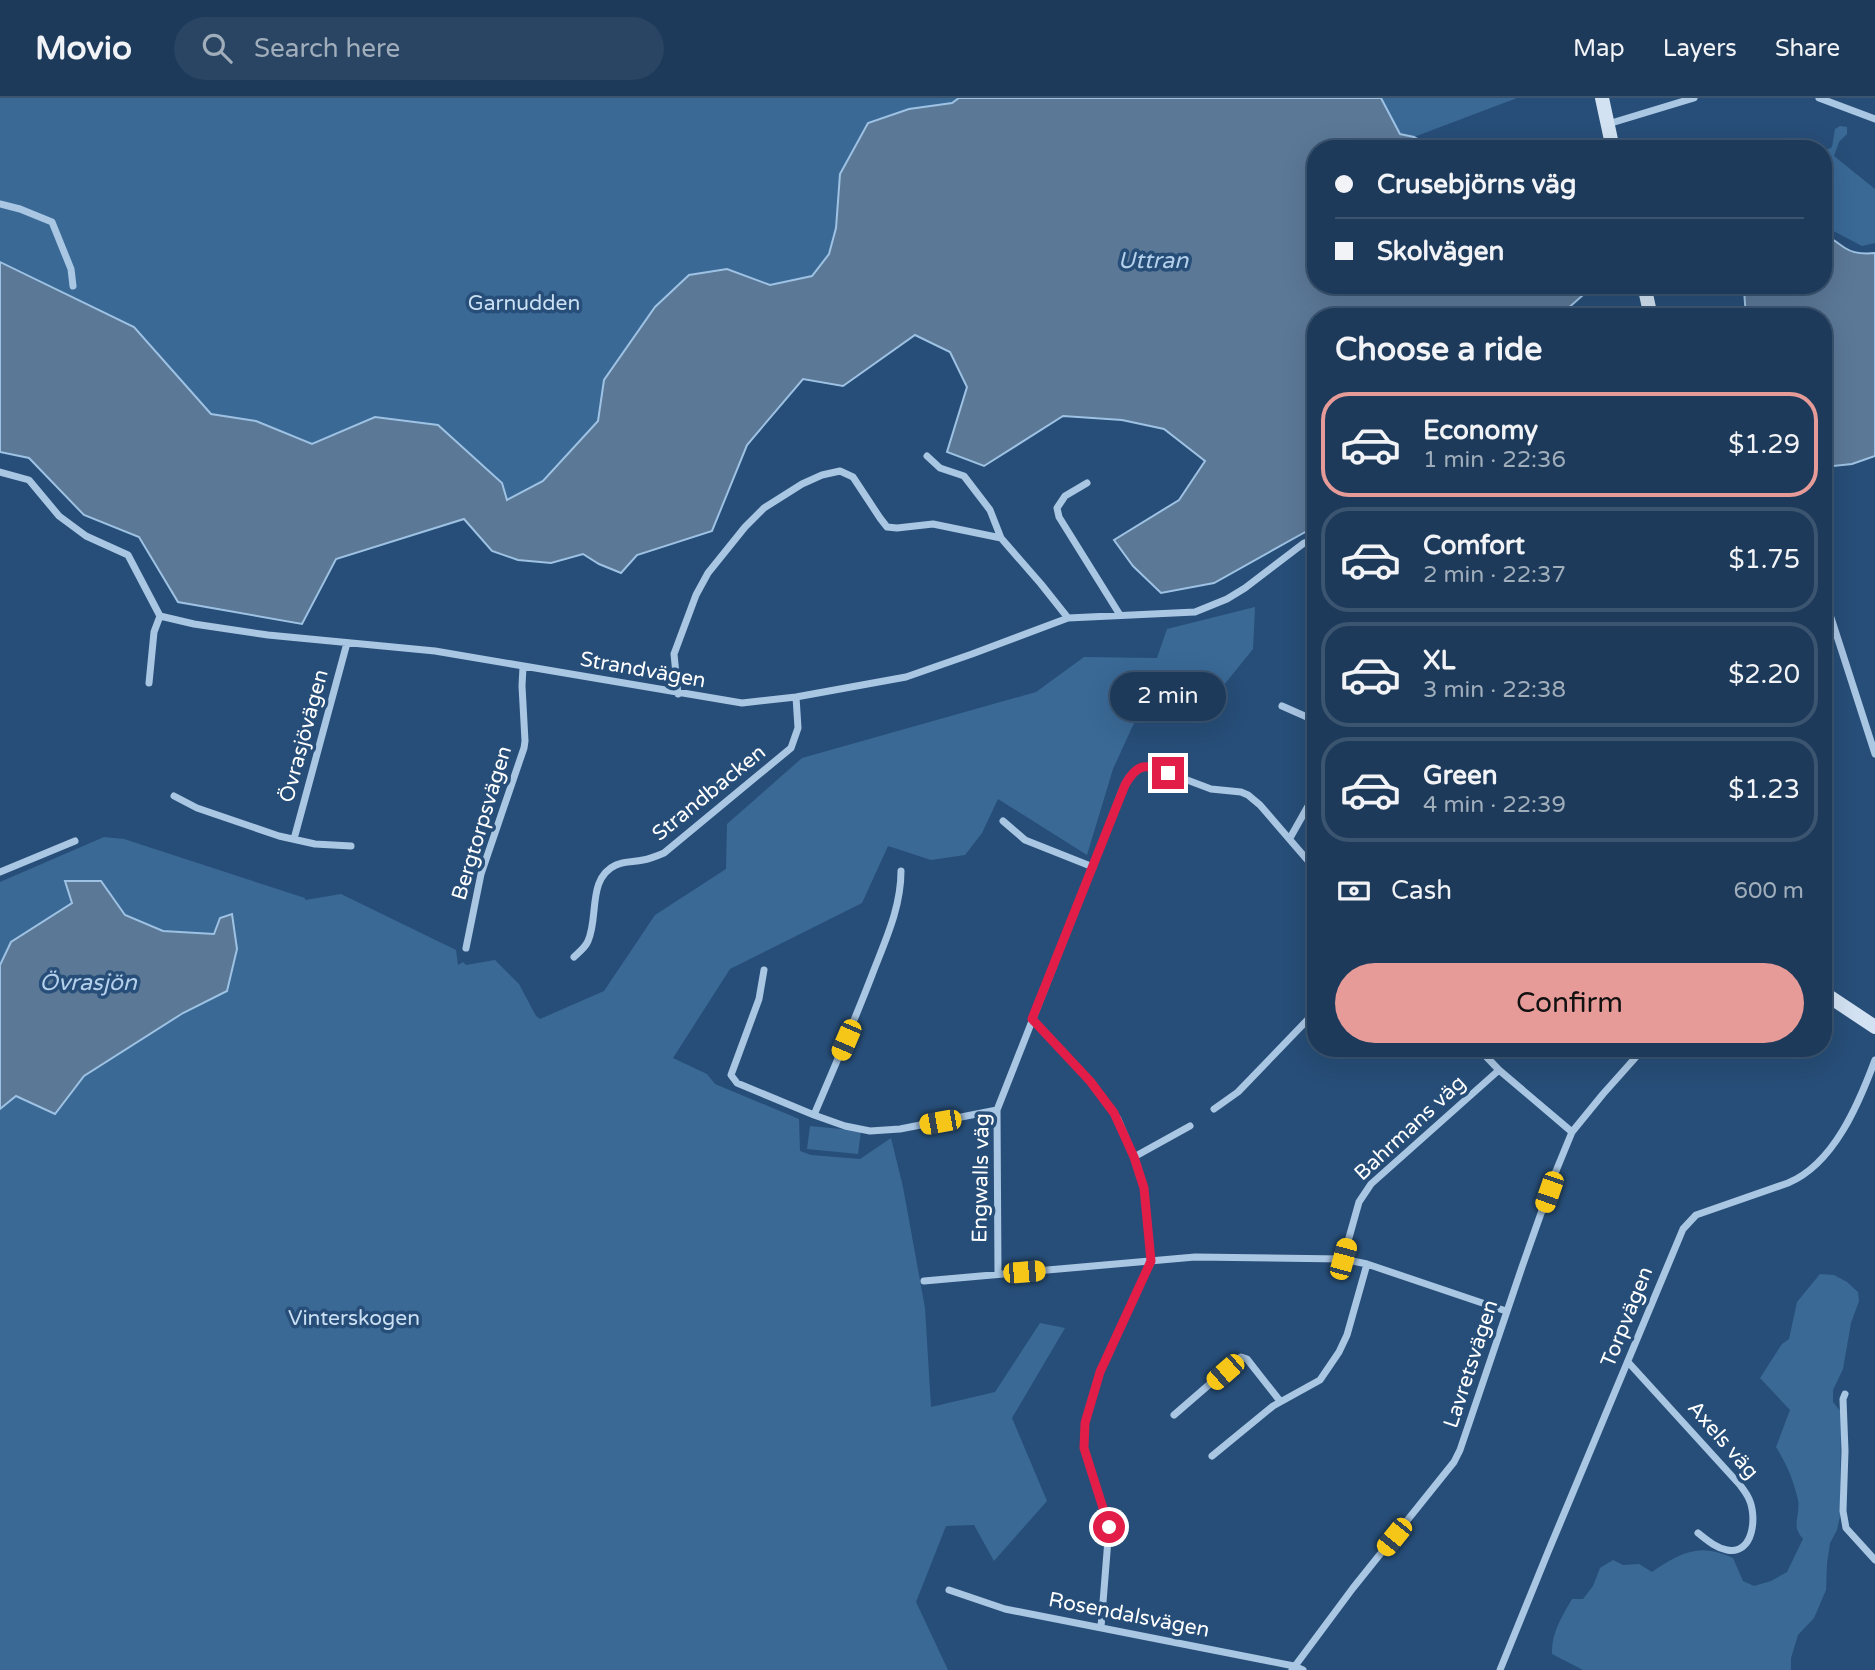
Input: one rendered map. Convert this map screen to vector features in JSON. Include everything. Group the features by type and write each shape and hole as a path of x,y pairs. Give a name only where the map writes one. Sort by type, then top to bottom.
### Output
{"street":[{"path":"1602,98 1611,140"},
{"path":"1608,124 1694,98"},
{"path":"1819,98 1875,119"},
{"path":"0,204 52,222 71,269 73,286"},
{"path":"927,456 940,468 964,476 990,510 1001,538 1068,618"},
{"path":"678,694 674,654 696,595 708,573 754,517 802,484 840,471 853,477 887,527 933,524 1001,538"},
{"path":"0,472 29,480 59,516 86,536 128,555 160,616 154,632 149,683"},
{"path":"1087,483 1065,496 1057,508 1059,517 1121,615"},
{"name":"Strandvägen","path":"160,616 268,635 435,651 742,704 906,677 1068,618 1195,611 1227,599 1307,542"},
{"path":"1832,621 1875,754"},
{"name":"Övrasjövägen","path":"294,839 347,643"},
{"name":"Bergtorpsvägen","path":"466,948 481,874 524,748 523,667"},
{"name":"Strandbacken","path":"574,957 590,938 599,884 607,870 617,864 664,853 791,748 798,728 796,697"},
{"path":"1282,706 1307,717"},
{"name":"Engwalls väg","path":"998,1274 997,1110 1132,772 1143,766 1150,766 1211,789 1241,792 1260,805 1290,838"},
{"path":"174,796 235,822 294,839 315,844 351,846"},
{"path":"1307,808 1290,838 1307,859"},
{"path":"1003,821 1025,840 1093,867"},
{"path":"0,872 75,841"},
{"path":"814,1115 897,911 901,871"},
{"path":"764,970 759,999 731,1075 737,1083 814,1115 870,1131 900,1129 997,1110"},
{"path":"1832,998 1875,1027"},
{"path":"1032,1019 1090,1081 1114,1113 1134,1157 1144,1188 1151,1261 1100,1372 1085,1423 1084,1448 1109,1527 1101,1627"},
{"path":"1214,1109 1238,1091 1307,1020"},
{"path":"1487,1057 1572,1132"},
{"name":"Lavretsvägen","path":"1293,1668 1454,1462 1572,1132 1636,1057"},
{"name":"Torpvägen","path":"1500,1670 1672,1254 1688,1222 1696,1215 1709,1210 1795,1181 1813,1167 1853,1113 1875,1060"},
{"name":"Bahrmans väg","path":"1343,1259 1359,1202 1371,1184 1499,1070"},
{"path":"1134,1157 1190,1126"},
{"path":"923,1281 1195,1257 1343,1259 1506,1311"},
{"path":"1212,1456 1280,1401 1320,1380 1347,1335 1367,1265"},
{"path":"1174,1415 1241,1357 1247,1359 1280,1401"},
{"name":"Axels väg","path":"1628,1362 1750,1499 1754,1527 1744,1545 1735,1550 1727,1550 1717,1547 1698,1534"},
{"path":"1845,1394 1843,1511 1846,1528 1875,1560"},
{"name":"Rosendalsvägen","path":"949,1590 1006,1609 1303,1670"}],"green space":[{"name":"Garnudden","path":"0,98 963,98 832,334 552,535 0,366"},
{"path":"1381,98 1517,98 1414,137 1400,134"},
{"path":"1840,126 1847,127 1847,134 1839,142 1834,156 1875,189 1875,243 1862,246 1832,230 1832,147 1835,129"},
{"name":"Vinterskogen","path":"1255,607 1253,649 1215,696 1150,688 1113,769 1087,855 998,799 982,833 965,855 931,860 888,846 862,903 730,969 673,1058 707,1074 715,1084 799,1119 800,1151 811,1155 860,1159 891,1138 903,1187 925,1308 931,1407 995,1392 1040,1323 1065,1328 1012,1418 1047,1501 994,1561 974,1525 946,1526 916,1602 948,1670 0,1670 0,882 104,837 124,839 305,900 341,894 456,950 458,965 463,962 466,965 495,960 519,984 540,1019 604,991 655,915 726,869 727,824 802,758 1036,692 1084,657 1157,658 1167,629"},
{"path":"810,1126 861,1131 858,1154 807,1149"},
{"path":"1820,1274 1834,1275 1847,1282 1858,1292 1859,1301 1851,1323 1843,1369 1833,1390 1833,1402 1841,1412 1840,1516 1830,1543 1826,1590 1814,1618 1798,1635 1791,1658 1791,1670 1583,1670 1552,1654 1555,1632 1572,1599 1583,1599 1593,1586 1600,1568 1613,1560 1623,1565 1639,1564 1652,1572 1688,1553 1714,1551 1733,1558 1743,1581 1754,1586 1787,1572 1803,1539 1797,1526 1796,1492 1776,1447 1790,1410 1760,1378 1782,1344 1789,1339 1797,1302"}],"water":[{"name":"Uttran","path":"959,98 1381,98 1400,134 1419,140 1307,140 1307,294 1584,294 1568,308 1307,308 1307,531 1214,583 1161,593 1133,566 1114,540 1179,500 1205,461 1164,429 1122,420 1063,416 984,466 947,452 967,387 950,352 915,335 843,386 803,379 747,445 712,531 637,555 621,573 583,554 551,563 518,560 492,551 464,519 336,559 302,624 178,602 139,537 84,515 29,458 0,452 0,262 134,327 211,414 256,421 312,444 375,417 438,425 502,483 507,500 543,481 598,421 604,380 655,307 689,275 727,269 770,285 812,276 829,254 836,228 840,174 868,123 909,109 952,103"},
{"path":"1832,239 1852,251 1875,253 1875,456 1852,464 1832,466 1832,308 1745,308 1744,294 1832,294"},
{"name":"Övrasjön","path":"65,881 101,881 125,915 163,931 214,934 220,918 232,914 237,949 227,991 183,1013 84,1076 55,1114 16,1096 0,1109 0,965 11,942 72,903"}],"route":[{"path":"1109,1527 1084,1448 1085,1423 1100,1372 1151,1261 1144,1188 1118,1119 1090,1081 1032,1019 1132,772 1143,766 1150,766 1168,773"}]}
